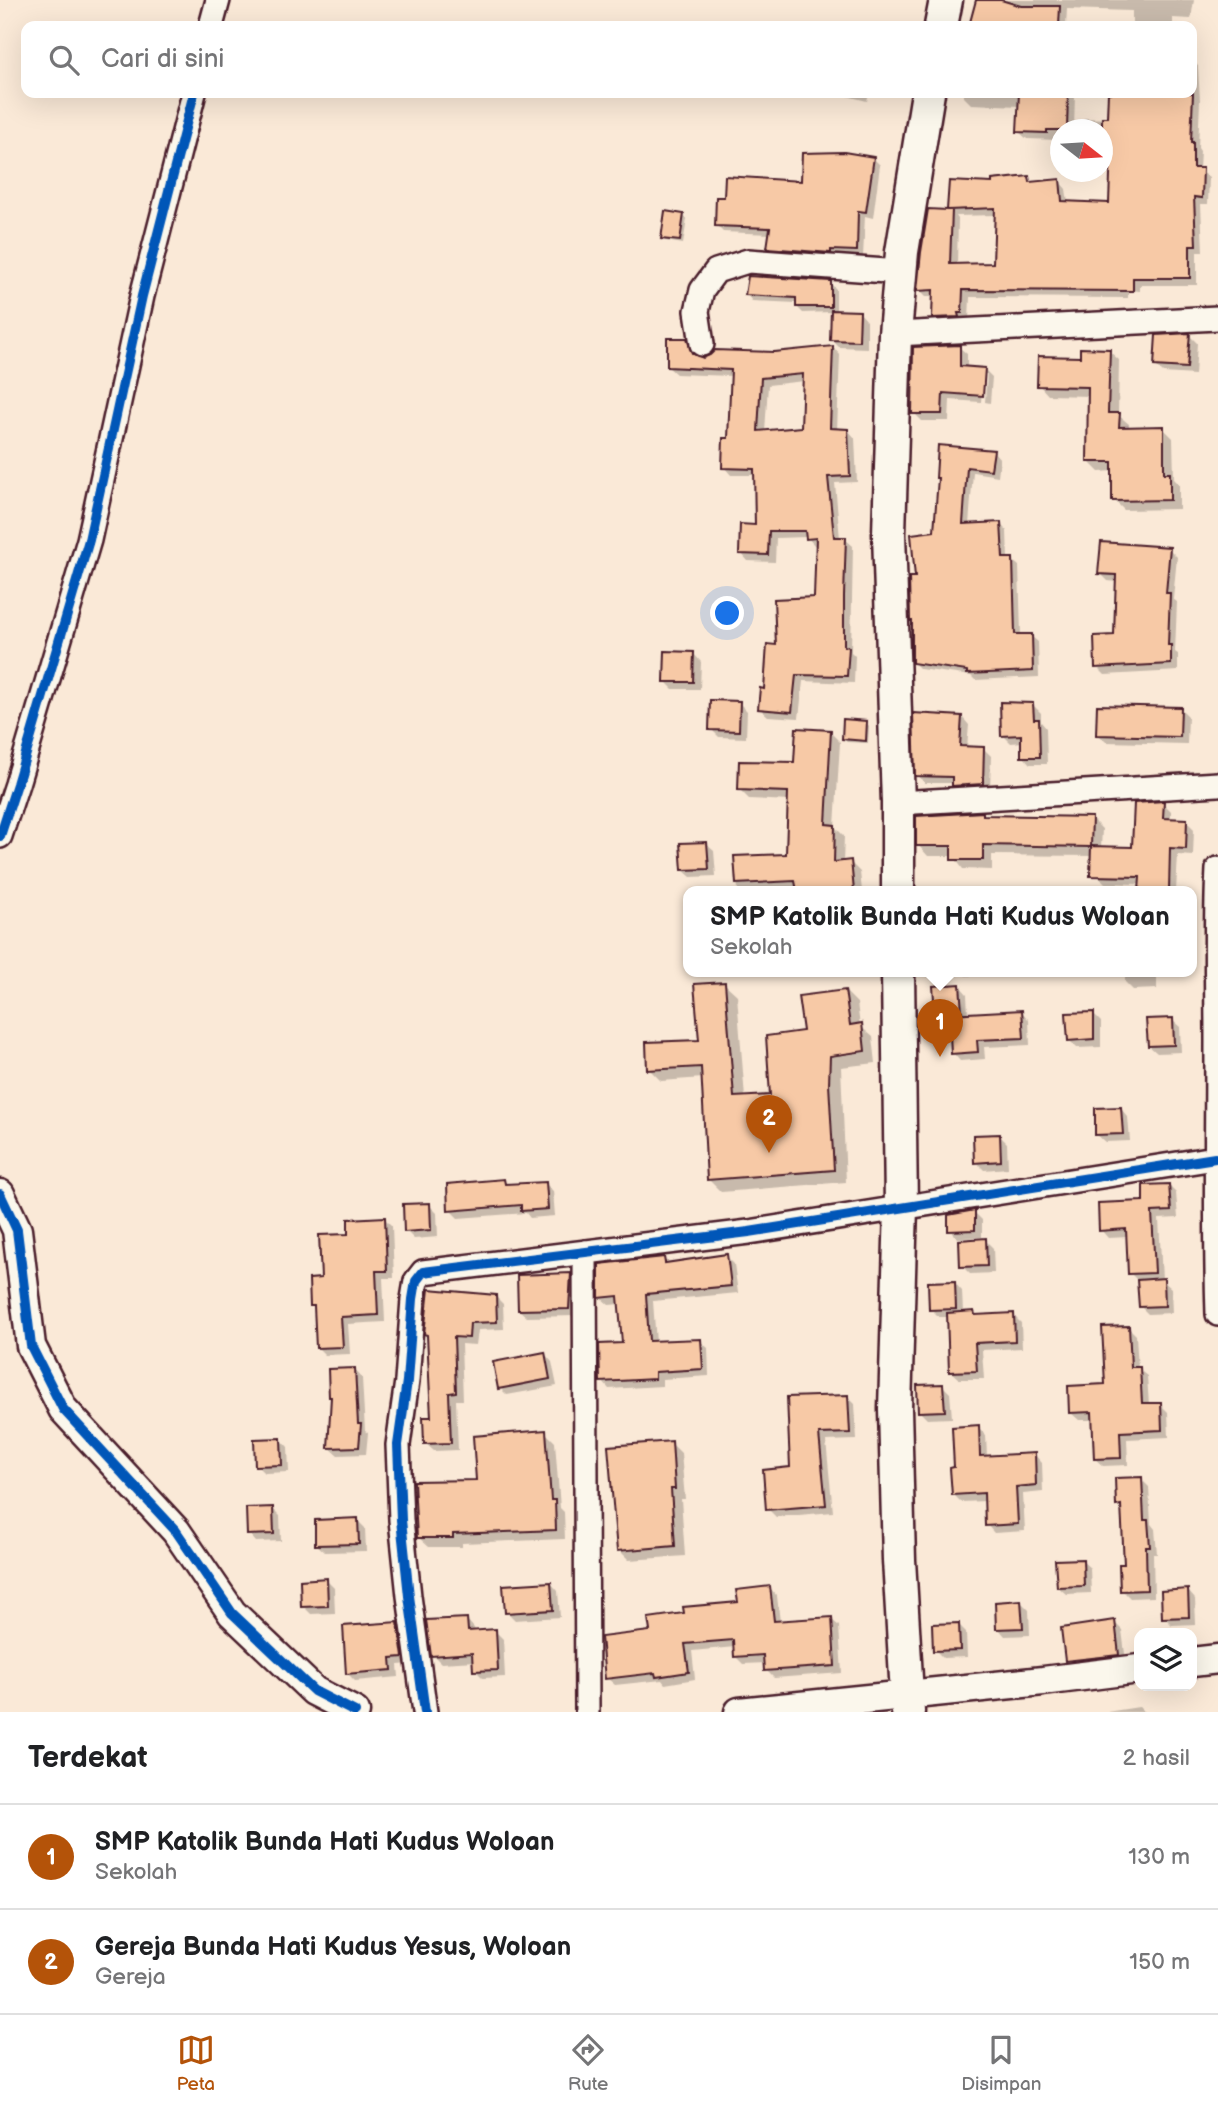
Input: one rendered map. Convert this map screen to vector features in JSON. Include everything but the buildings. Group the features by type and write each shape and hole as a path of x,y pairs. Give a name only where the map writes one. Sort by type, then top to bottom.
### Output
{"main road":[{"path":"942,21 946,0"},
{"path":"898,886 898,803 888,534 895,334 900,272 927,98"},
{"path":"898,977 901,1207 895,1409 908,1703"}],"street":[{"path":"212,21 218,0"},
{"path":"0,836 18,784 89,540 142,296 193,98"},
{"path":"702,344 696,311 702,290 716,271 748,261 900,272"},
{"path":"895,334 1218,318"},
{"path":"898,803 1218,784"},
{"path":"1218,869 1215,927 1218,1314"},
{"path":"425,1712 401,1520 398,1445 416,1282 422,1272 749,1232 1215,1158"},
{"path":"0,1194 17,1230 31,1346 63,1409 176,1531 232,1613 314,1691 355,1712"},
{"path":"585,1252 587,1712"},
{"path":"1197,1661 1218,1659"},
{"path":"739,1712 908,1703 1134,1670"}],"cycle path":[{"path":"0,836 89,540 142,296 193,98"},
{"path":"425,1712 401,1520 398,1445 407,1381 413,1299 416,1281 423,1272 749,1232 1215,1158"},
{"path":"0,1194 17,1230 31,1346 63,1409 176,1531 232,1613 314,1691 355,1712"}],"place":[{"name":"SMP Katolik Bunda Hati Kudus Woloan","path":"940,1057"},
{"name":"Gereja Bunda Hati Kudus Yesus, Woloan","path":"769,1153"}]}
